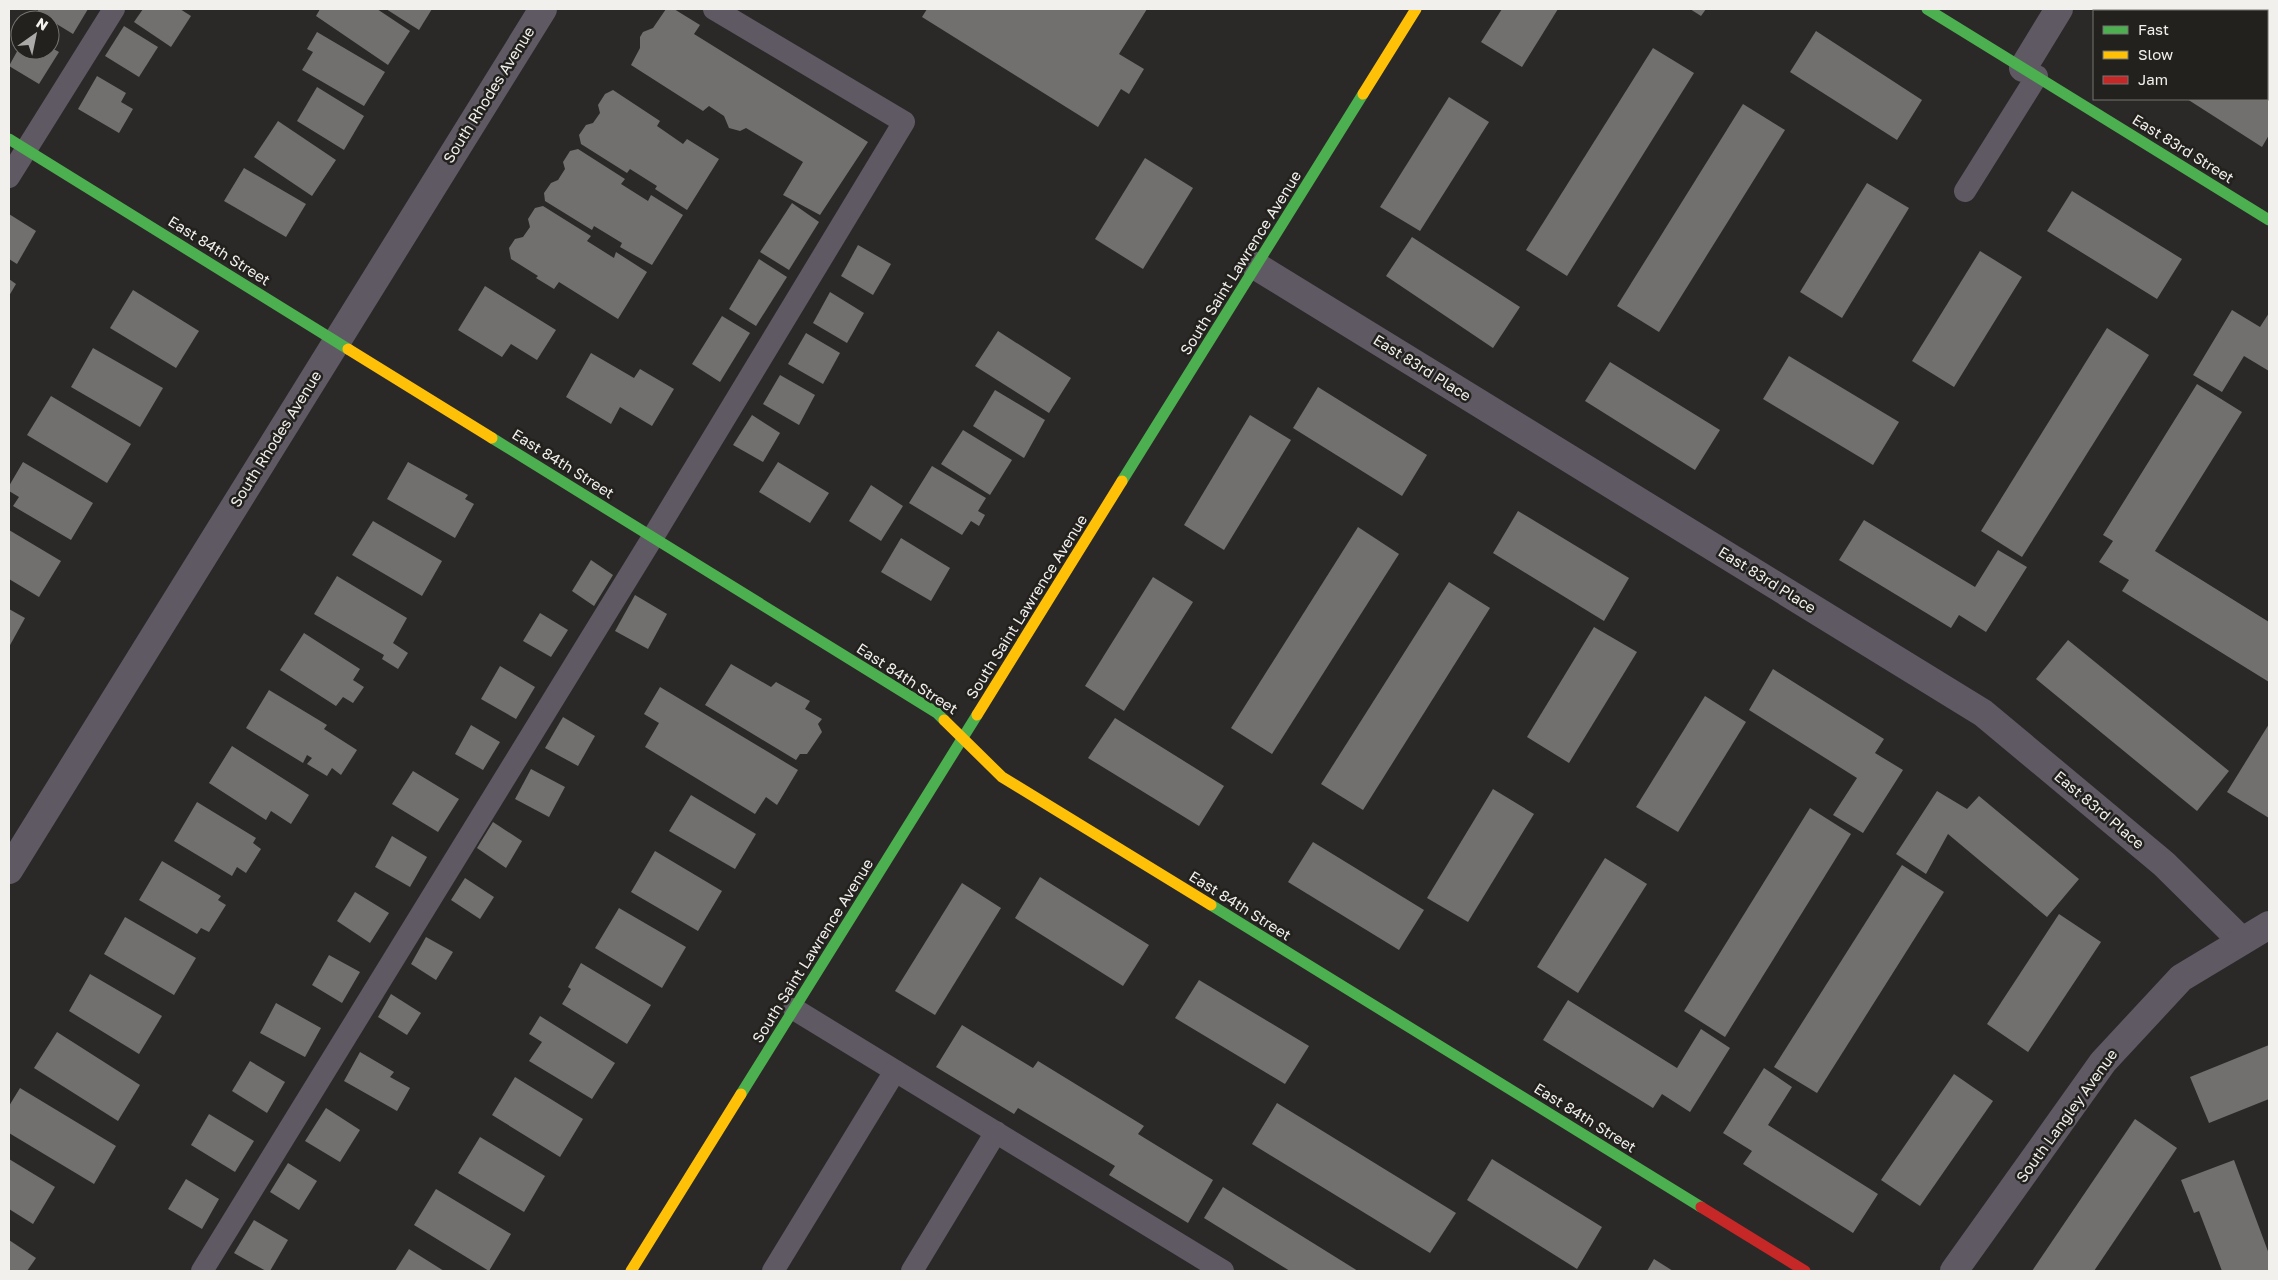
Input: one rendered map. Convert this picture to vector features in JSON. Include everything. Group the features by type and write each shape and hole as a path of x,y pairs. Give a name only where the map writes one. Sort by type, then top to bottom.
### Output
{"street":[{"name":"South Rhodes Avenue","path":"9,870 543,9"},
{"name":"South Saint Lawrence Avenue","path":"631,1271 1416,9"},
{"name":"East 83rd Street","path":"1927,9 2267,214"},
{"path":"2030,72 2059,9"},
{"name":"East 84th Street","path":"18,144 937,713 964,737 1002,777 1805,1271"},
{"name":"East 83rd Place","path":"1256,266 1983,713 2164,864 2242,941"},
{"name":"South Langley Avenue","path":"1954,1271 2103,1062 2181,978 2269,925"}],"lane":[{"path":"9,177 18,144 114,9"},
{"path":"202,1271 653,537 904,122 714,9"},
{"path":"1965,192 2030,72"},
{"path":"794,1009 1223,1271"},
{"path":"773,1271 895,1071"},
{"path":"912,1271 996,1132"}],"building":[{"path":"88,9 73,34 60,26 60,10 38,10"},
{"path":"143,9 180,9 191,16 171,47 134,22"},
{"path":"320,9 377,9 410,31 388,65 316,16"},
{"path":"386,9 432,9 419,30"},
{"path":"666,9 674,9 700,25 694,34 868,142 820,215 783,195 803,162 746,128 740,131 729,128 724,116 709,106 703,111 631,65 640,48 640,37 643,32 653,28"},
{"path":"927,9 1147,9 1119,54 1144,69 1129,94 1121,89 1098,127 922,17"},
{"path":"1502,9 1558,9 1522,67 1481,42"},
{"path":"1690,9 1706,9 1701,16"},
{"path":"2240,9 2242,10 2168,10"},
{"path":"124,26 158,47 139,77 105,56"},
{"path":"1816,31 1922,100 1897,140 1790,72"},
{"path":"317,32 385,72 364,106 302,70 313,52 307,49"},
{"path":"1653,48 1694,73 1567,276 1526,250"},
{"path":"12,60 54,60 39,84 9,66"},
{"path":"97,76 126,93 121,102 133,109 119,133 78,109"},
{"path":"317,87 364,116 344,150 297,121"},
{"path":"613,90 660,121 657,126 683,144 687,139 719,159 687,210 655,189 657,186 630,169 627,173 581,144 579,135 586,125 593,123 600,113 598,105 605,94"},
{"path":"2268,94 2269,135 2262,147 2189,100 2268,100"},
{"path":"1449,97 1489,122 1420,231 1380,207"},
{"path":"1743,104 1785,130 1659,332 1617,306"},
{"path":"278,121 336,160 312,196 254,157"},
{"path":"578,149 625,179 621,184 648,201 651,195 683,215 652,265 620,247 622,243 594,226 592,230 545,201 544,193 551,183 558,180 565,169 563,162 570,151"},
{"path":"1145,158 1193,188 1143,269 1095,239"},
{"path":"244,168 306,204 286,237 224,201"},
{"path":"1867,183 1909,208 1842,318 1800,292"},
{"path":"2072,191 2182,259 2157,299 2047,231"},
{"path":"792,203 819,222 789,270 760,252"},
{"path":"543,206 591,236 587,241 614,258 616,252 647,272 618,319 559,282 554,289 536,278 538,276 511,259 509,248 515,239 523,237 530,227 528,219 535,208"},
{"path":"9,214 36,231 17,264 9,259"},
{"path":"1412,237 1520,307 1493,348 1386,276"},
{"path":"858,245 891,264 873,295 841,276"},
{"path":"1980,251 2022,277 1954,387 1912,361"},
{"path":"759,259 787,277 756,326 729,309"},
{"path":"9,279 16,284 9,296"},
{"path":"485,286 556,330 537,360 511,344 502,357 458,330"},
{"path":"133,290 199,331 176,368 110,328"},
{"path":"830,292 864,313 847,343 813,323"},
{"path":"2232,310 2260,327 2269,313 2269,371 2244,356 2222,392 2193,375"},
{"path":"722,316 750,333 720,382 692,364"},
{"path":"2107,328 2149,355 2022,557 1981,531"},
{"path":"998,331 1071,378 1049,413 975,366"},
{"path":"806,333 840,353 823,384 788,364"},
{"path":"93,348 163,388 140,427 71,387"},
{"path":"591,353 634,378 640,369 674,389 652,426 620,407 611,424 566,397"},
{"path":"1789,356 1899,422 1873,465 1763,399"},
{"path":"1610,362 1720,430 1695,470 1585,401"},
{"path":"780,375 815,395 799,425 763,404"},
{"path":"2197,384 2242,412 2155,551 2269,622 2269,682 2122,591 2129,580 2099,562 2113,541 2103,535"},
{"path":"1318,387 1427,455 1402,496 1293,428"},
{"path":"995,390 1045,420 1024,458 973,426"},
{"path":"51,396 131,444 107,483 27,435"},
{"path":"752,415 780,433 763,462 733,445"},
{"path":"1250,415 1291,440 1224,550 1184,525"},
{"path":"963,430 1012,460 990,495 941,464"},
{"path":"23,462 93,503 71,540 13,506 19,497 9,491 9,486"},
{"path":"408,462 468,495 465,499 474,504 455,538 387,499"},
{"path":"778,462 829,493 810,523 759,492"},
{"path":"932,466 986,498 978,511 985,515 979,526 971,521 962,535 909,503"},
{"path":"871,485 903,506 881,541 849,521"},
{"path":"1518,511 1629,578 1604,621 1493,553"},
{"path":"1864,520 1975,587 1998,550 2027,567 1986,632 1959,615 1951,628 1839,560"},
{"path":"373,521 442,561 422,596 352,555"},
{"path":"1358,527 1399,554 1272,754 1231,728"},
{"path":"9,530 61,561 39,597 9,579"},
{"path":"901,538 950,568 931,601 881,572"},
{"path":"591,560 613,575 594,606 572,591"},
{"path":"337,576 407,618 393,643 408,653 398,669 382,659 384,655 314,614"},
{"path":"1153,577 1193,602 1124,711 1085,686"},
{"path":"1449,582 1490,608 1363,810 1321,784"},
{"path":"635,595 667,614 648,649 615,631"},
{"path":"9,609 25,618 9,647"},
{"path":"540,613 568,630 551,657 523,641"},
{"path":"1594,627 1637,652 1569,763 1527,737"},
{"path":"304,633 360,669 353,680 364,687 353,703 343,697 336,706 280,670"},
{"path":"2068,640 2229,771 2197,811 2036,679"},
{"path":"731,664 771,687 776,682 810,701 805,709 822,719 818,724 822,732 807,754 800,754 796,760 705,705"},
{"path":"500,666 535,687 516,719 481,699"},
{"path":"1773,669 1884,739 1875,753 1903,770 1863,833 1833,815 1857,778 1749,710"},
{"path":"660,687 798,770 777,805 766,797 755,814 645,747 659,723 644,714"},
{"path":"269,690 327,725 324,729 357,750 341,775 332,768 327,776 307,764 312,758 307,755 303,763 246,728"},
{"path":"1705,696 1746,722 1678,832 1636,807"},
{"path":"563,717 595,736 578,766 545,748"},
{"path":"1115,718 1224,786 1199,826 1088,758"},
{"path":"2269,724 2269,818 2227,792"},
{"path":"471,725 500,742 483,770 455,754"},
{"path":"232,746 309,795 291,824 271,811 266,820 209,783"},
{"path":"531,769 565,787 549,817 515,799"},
{"path":"413,771 459,799 438,832 392,804"},
{"path":"1493,789 1534,814 1468,922 1427,898"},
{"path":"1937,791 1967,809 1979,796 2079,879 2047,917 1948,834 1926,874 1896,854"},
{"path":"691,795 756,834 735,869 669,831"},
{"path":"197,802 256,838 253,843 261,849 246,873 237,867 232,876 174,841"},
{"path":"1810,808 1851,834 1725,1037 1684,1011"},
{"path":"493,822 522,841 506,868 477,848"},
{"path":"392,836 427,857 410,887 375,867"},
{"path":"1313,842 1424,910 1399,950 1288,882"},
{"path":"655,851 722,891 698,931 631,892"},
{"path":"1605,858 1647,884 1578,993 1537,967"},
{"path":"162,861 221,896 218,900 226,905 209,932 201,928 197,934 139,900"},
{"path":"1902,865 1944,892 1817,1093 1774,1067"},
{"path":"1040,877 1149,945 1123,986 1015,918"},
{"path":"465,878 494,897 480,919 451,900"},
{"path":"962,883 1001,908 935,1015 895,991"},
{"path":"355,892 389,913 370,943 337,921"},
{"path":"619,908 686,947 662,988 595,948"},
{"path":"2059,914 2101,942 2028,1052 1987,1024"},
{"path":"125,917 196,958 174,995 104,954"},
{"path":"426,937 453,952 436,980 411,964"},
{"path":"329,955 360,972 342,1003 312,985"},
{"path":"581,963 651,1005 627,1044 562,1004 571,989 568,987"},
{"path":"90,974 162,1016 139,1054 69,1011"},
{"path":"1199,980 1309,1046 1285,1084 1175,1018"},
{"path":"391,994 421,1013 407,1035 378,1017"},
{"path":"1568,1000 1677,1068 1701,1029 1730,1048 1690,1112 1662,1094 1653,1108 1543,1040"},
{"path":"276,1003 321,1028 305,1057 260,1033"},
{"path":"540,1016 615,1063 592,1099 529,1061 542,1042 529,1034"},
{"path":"962,1025 1033,1068 1038,1061 1144,1126 1138,1134 1213,1180 1188,1223 1109,1175 1115,1166 1018,1108 1014,1114 936,1067"},
{"path":"57,1032 140,1085 118,1121 34,1068"},
{"path":"2269,1045 2269,1099 2209,1123 2190,1077"},
{"path":"360,1052 394,1072 390,1077 410,1088 397,1111 344,1081"},
{"path":"250,1061 285,1082 267,1113 232,1091"},
{"path":"1764,1068 1792,1087 1768,1125 1878,1194 1853,1233 1743,1164 1752,1151 1723,1133"},
{"path":"1954,1074 1993,1101 1920,1206 1881,1180"},
{"path":"515,1077 583,1119 560,1157 492,1115"},
{"path":"20,1088 116,1146 94,1184 9,1133 9,1106"},
{"path":"1277,1103 1456,1213 1430,1253 1252,1144"},
{"path":"326,1108 360,1130 340,1162 305,1141"},
{"path":"209,1114 254,1141 235,1172 191,1145"},
{"path":"2135,1119 2177,1148 2094,1271 2032,1271"},
{"path":"480,1137 545,1176 524,1212 458,1173"},
{"path":"9,1159 55,1187 33,1224 9,1209"},
{"path":"1492,1159 1602,1227 1577,1269 1467,1200"},
{"path":"2234,1160 2269,1254 2269,1271 2222,1271 2199,1211 2194,1213 2181,1180"},
{"path":"288,1163 317,1181 299,1210 270,1192"},
{"path":"186,1179 219,1199 202,1229 168,1209"},
{"path":"1223,1187 1358,1271 1290,1271 1204,1218"},
{"path":"436,1189 511,1234 489,1271 414,1225"},
{"path":"254,1220 288,1240 270,1271 266,1271 234,1253"},
{"path":"9,1240 36,1258 27,1271 9,1271"},
{"path":"409,1249 444,1271 395,1271"},
{"path":"1654,1259 1673,1271 1647,1271"}],"traffic: fast":[{"path":"1927,9 2269,220"},
{"path":"1122,481 1363,94"},
{"path":"9,139 348,349"},
{"path":"492,438 937,713 944,720"},
{"path":"741,1094 977,715"},
{"path":"1211,905 1701,1207"}],"traffic: slow":[{"path":"1363,94 1416,9"},
{"path":"348,349 492,438"},
{"path":"977,715 1122,481"},
{"path":"944,720 1002,777 1211,905"},
{"path":"631,1271 741,1094"}],"traffic: jam":[{"path":"1701,1207 1805,1271"}]}
